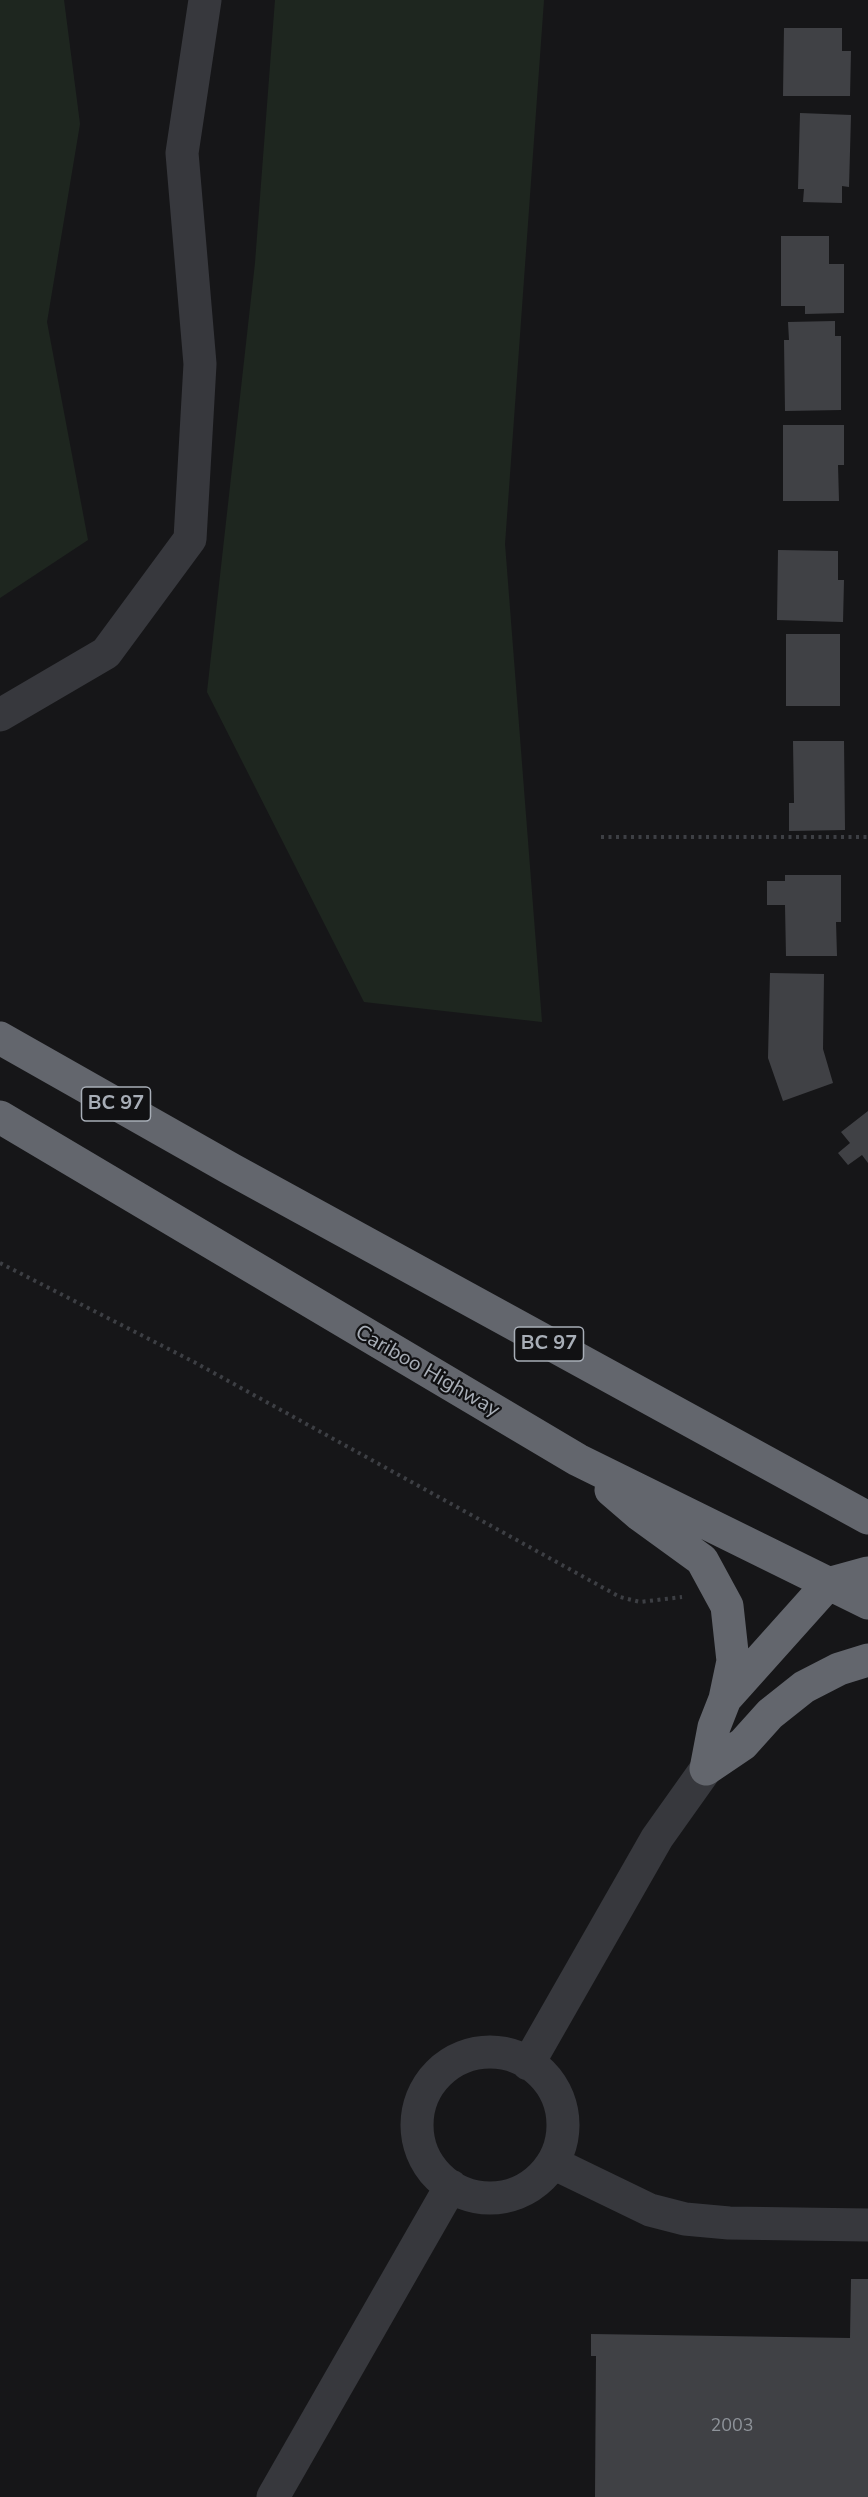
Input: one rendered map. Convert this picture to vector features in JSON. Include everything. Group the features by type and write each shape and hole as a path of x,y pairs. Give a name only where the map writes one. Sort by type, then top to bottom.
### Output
{"highway":[{"name":"BC 97","path":"0,1038 272,1192 868,1518"},
{"name":"Cariboo Highway","path":"0,1117 578,1460 868,1603"},
{"path":"578,1460 640,1515 702,1560 727,1606 733,1661 724,1700 714,1727 706,1769"},
{"path":"724,1700 828,1584 868,1574"},
{"path":"706,1769 744,1744 770,1714 804,1687 839,1669 868,1660"}],"street":[{"path":"0,715 106,653 190,539 200,364 182,153 205,0"},
{"path":"528,2064 657,1838 706,1769"},
{"path":"495,2052 516,2056 552,2085 562,2108 563,2133 555,2164 524,2189 503,2196 480,2197 452,2186 439,2178 425,2159 418,2137 418,2115 424,2092 436,2075 453,2062 473,2054 495,2052"},
{"path":"555,2164 650,2210 685,2218 729,2223 868,2225"},
{"path":"273,2497 452,2186"}],"path":[{"path":"601,837 868,837"},
{"path":"0,1263 194,1362 620,1597 640,1602 672,1600 692,1594"}],"shaded area":[{"path":"0,0 64,0 80,124 47,322 88,540 0,598"},
{"path":"275,0 544,0 505,544 542,1022 364,1002 207,692 255,263"}],"building":[{"path":"784,28 842,28 842,51 851,51 850,96 783,96"},
{"path":"800,113 851,115 849,187 842,186 842,203 803,202 804,189 798,189"},
{"path":"781,236 829,236 829,264 844,264 844,313 805,314 805,306 781,306"},
{"path":"835,321 835,336 841,336 841,410 785,411 784,340 789,340 788,322"},
{"path":"783,425 844,425 844,465 838,465 839,501 783,501"},
{"path":"778,550 838,551 838,580 844,580 843,622 777,620"},
{"path":"786,634 840,634 840,706 786,706"},
{"path":"793,741 844,741 845,830 789,831 789,803 794,803"},
{"path":"785,875 841,875 841,922 836,922 837,956 786,956 785,905 767,905 767,881 785,881"},
{"path":"770,973 824,974 823,1049 833,1083 783,1101 768,1058"},
{"path":"868,1111 868,1163 862,1155 848,1165 838,1153 850,1143 841,1132"},
{"path":"851,2279 868,2279 868,2497 595,2497 596,2356 591,2356 591,2334 850,2338"}]}
